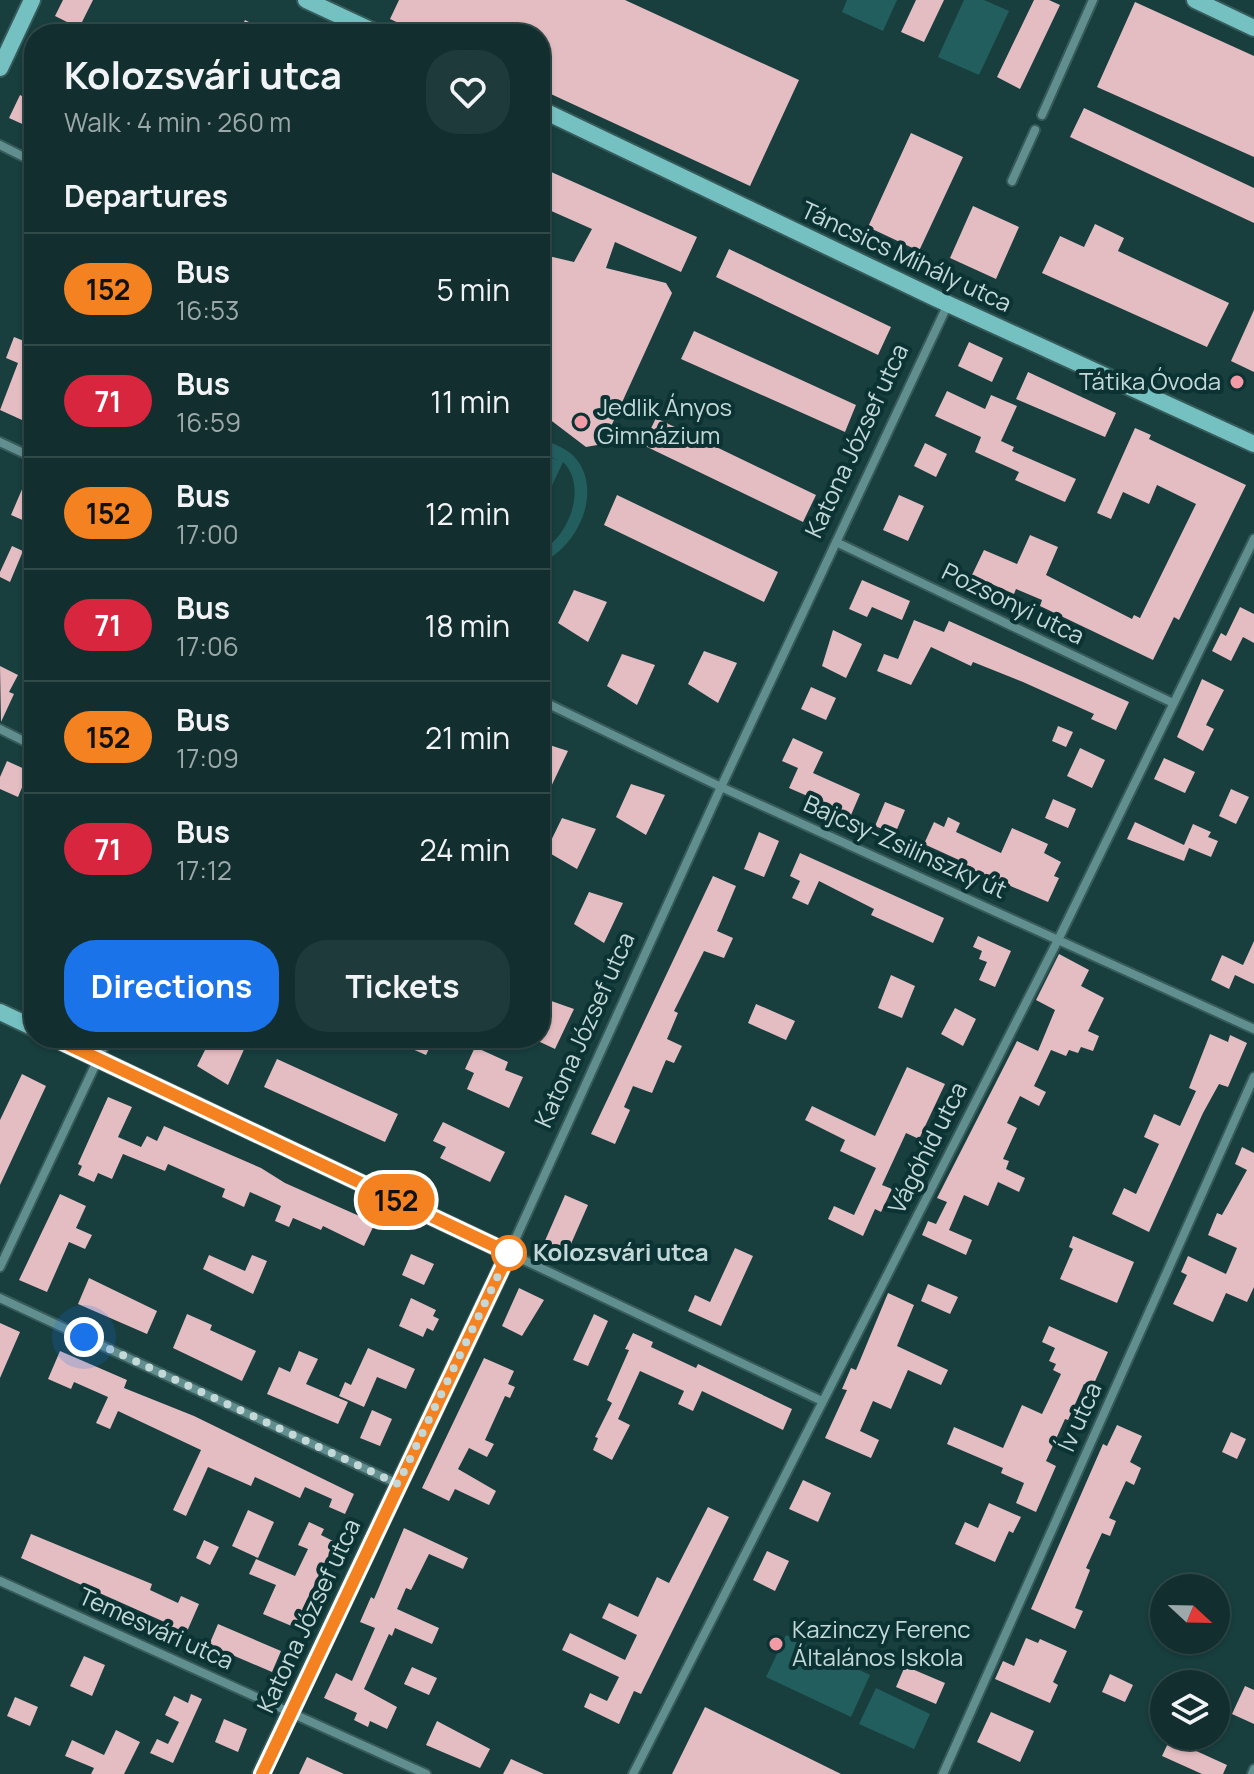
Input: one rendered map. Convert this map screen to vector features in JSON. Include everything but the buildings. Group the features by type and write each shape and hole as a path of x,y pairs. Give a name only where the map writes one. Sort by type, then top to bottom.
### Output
{"street":[{"path":"0,68 32,0"},
{"path":"306,0 358,24"},
{"path":"1042,115 1093,0"},
{"path":"1195,0 1254,28"},
{"name":"Táncsics Mihály utca","path":"550,117 1254,444"},
{"path":"1012,181 1035,130"},
{"path":"0,145 24,157"},
{"name":"Katona József utca","path":"261,1774 509,1253 721,787 948,304"},
{"path":"0,442 24,453"},
{"name":"Vágóhíd utca","path":"633,1774 1059,938 1254,539"},
{"name":"Pozsonyi utca","path":"836,542 1173,703"},
{"name":"Bajcsy-Zsilinszky út","path":"550,705 721,787 1254,1029"},
{"path":"0,729 24,741"},
{"path":"0,1012 24,1023"},
{"path":"75,1048 822,1401"},
{"path":"0,1267 103,1048"},
{"name":"Ív utca","path":"943,1774 1254,1077"},
{"path":"0,1298 398,1484"},
{"name":"Temesvári utca","path":"0,1581 291,1710 426,1774"}],"shaded area":[{"path":"847,0 897,0 883,31 842,12"},
{"path":"964,0 984,0 1009,11 979,75 938,57"},
{"path":"550,442 577,460 587,488 586,504 574,533 565,546 550,558 550,544 567,523 574,497 574,484 563,462 550,490 550,457 559,461 550,456"},
{"path":"786,1635 870,1675 851,1717 766,1677"},
{"path":"876,1688 930,1714 914,1749 859,1724"}],"bus line":[{"name":"152","path":"75,1048 509,1253 262,1774"}],"place":[{"name":"Tátika Óvoda","path":"1237,382"},
{"name":"Jedlik Ányos Gimnázium","path":"581,422"},
{"name":"Kolozsvári utca","path":"509,1253"},
{"name":"Kazinczy Ferenc Általános Iskola","path":"776,1644"}],"route":[{"path":"84,1337 398,1484 509,1253"}]}
